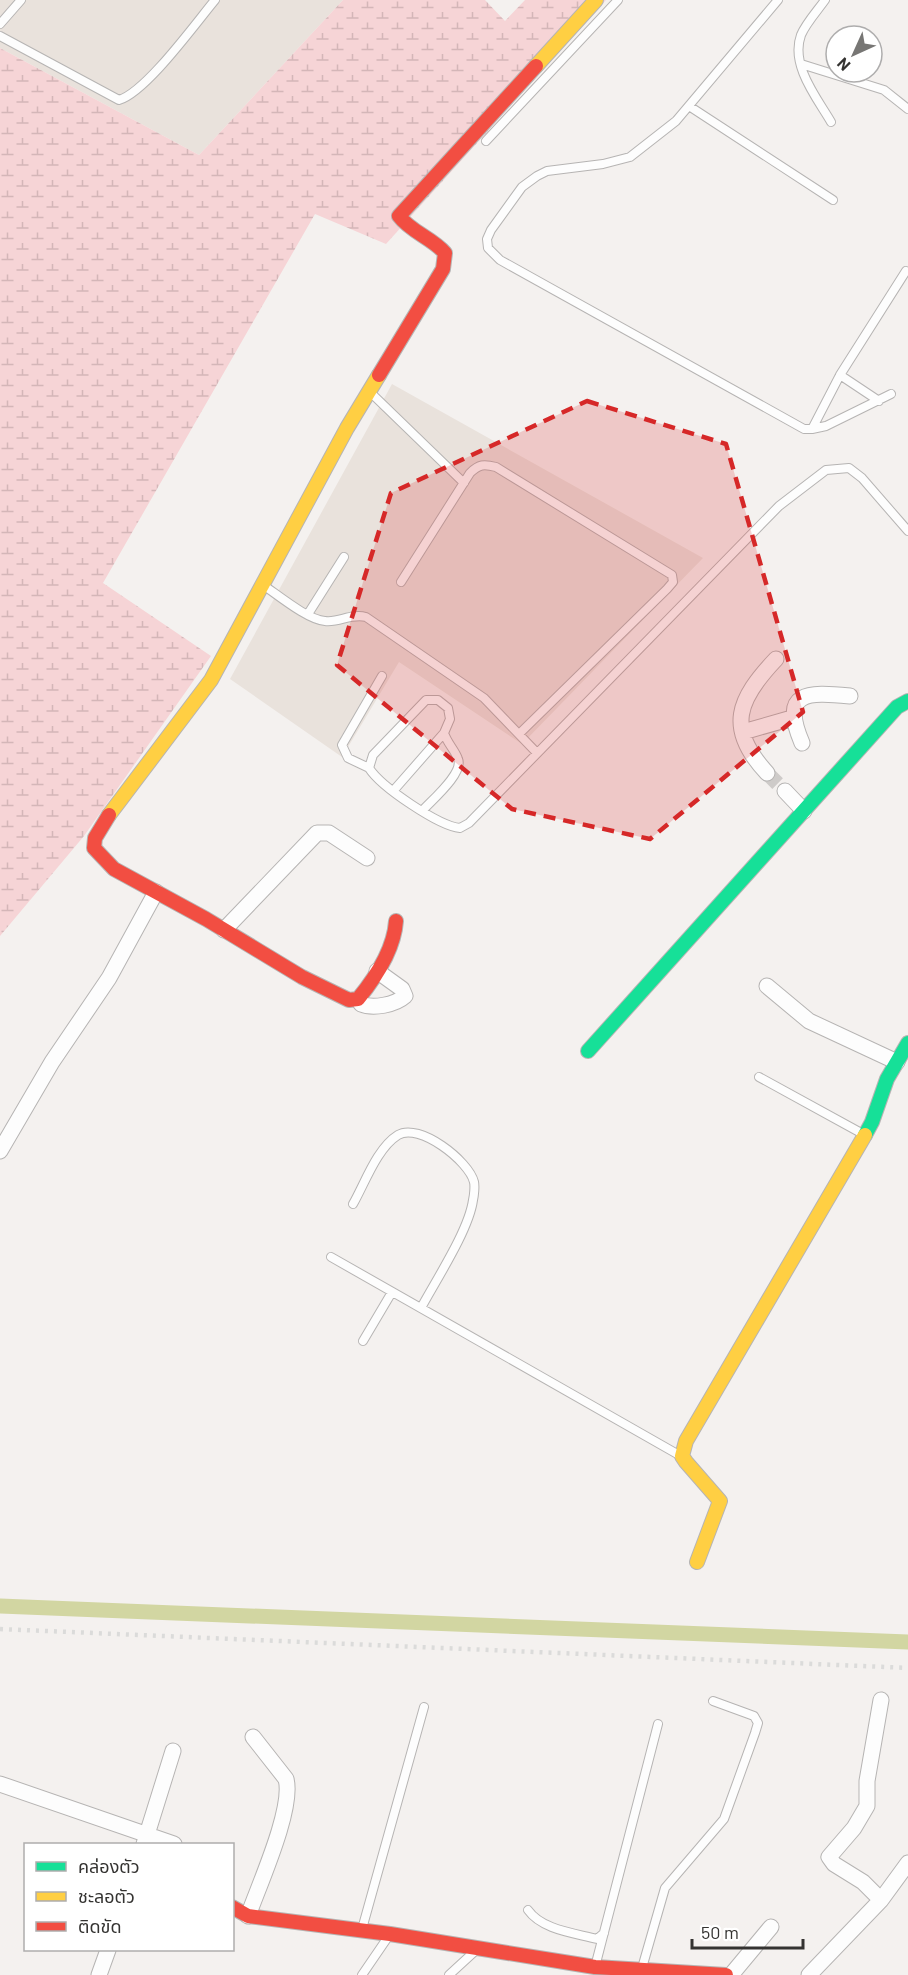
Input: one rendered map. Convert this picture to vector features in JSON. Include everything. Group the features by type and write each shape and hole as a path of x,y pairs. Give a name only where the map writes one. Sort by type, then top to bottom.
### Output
{"street":[{"path":"358,999 349,999 331,992 105,862 94,848 95,838 117,801 211,680 369,391 437,281 446,261 445,253 440,246 404,224 399,216 596,0"},
{"path":"767,773 752,757 743,732 744,699 753,684 776,659"},
{"path":"802,743 792,718 795,705 810,694 849,696"},
{"path":"588,1051 897,707 908,701"},
{"path":"743,732 792,718"},
{"path":"785,791 804,811"},
{"path":"224,930 317,833 329,833 367,858"},
{"path":"0,1151 52,1062 109,978 156,892"},
{"path":"358,999 393,940 396,921"},
{"path":"358,999 361,1004 374,1007 405,996 402,989 377,970"},
{"path":"767,986 810,1021 897,1062"},
{"path":"697,1562 719,1509 720,1501 705,1482 686,1466 682,1456 686,1441 864,1134 908,1043"},
{"path":"881,1700 867,1781 867,1806 854,1828 829,1857 834,1864 863,1882 881,1900"},
{"path":"248,1916 284,1817 288,1787 286,1779 253,1737"},
{"path":"146,1839 173,1751"},
{"path":"0,1784 146,1839 165,1843"},
{"path":"809,1975 881,1900 908,1863"},
{"path":"234,1908 248,1916 480,1947 595,1967 726,1975"},
{"path":"731,1975 771,1927"},
{"path":"99,1975 108,1951"}],"lane":[{"path":"0,24 21,0"},
{"path":"0,36 119,100 127,97 151,75 215,0"},
{"path":"486,141 618,0"},
{"path":"778,0 676,121 630,157 603,164 547,171 537,176 522,187 491,230 487,239 488,248 500,260 798,427 812,429 826,426 891,394"},
{"path":"825,0 801,36 801,64 803,74 831,122"},
{"path":"801,64 884,90 908,109"},
{"path":"689,106 833,200"},
{"path":"812,429 840,375 906,272"},
{"path":"840,375 879,401"},
{"path":"369,391 464,483"},
{"path":"401,582 464,483 477,466 485,464 496,467 672,575 673,582 519,734"},
{"path":"382,676 342,745 348,758 369,768 394,790 442,823 460,828 469,823 778,506 826,470 849,468 862,477 908,531"},
{"path":"308,614 344,557"},
{"path":"262,585 317,620 329,621 356,614 366,616 484,699 537,753"},
{"path":"369,768 373,755 426,700 438,700 448,708 450,719 444,734 394,790"},
{"path":"423,810 452,779 459,766 458,759 444,734"},
{"path":"759,1077 864,1134"},
{"path":"354,1204 387,1144 400,1134 411,1131 424,1134 463,1163 474,1182 469,1216 421,1308"},
{"path":"331,1257 682,1456"},
{"path":"363,1341 392,1292"},
{"path":"642,1970 665,1888 724,1819 758,1723 754,1716 713,1701"},
{"path":"362,1930 424,1707"},
{"path":"595,1967 658,1724"},
{"path":"528,1910 537,1919 566,1931 597,1939 605,1932"},
{"path":"362,1975 390,1934"},
{"path":"449,1975 480,1947"}],"highlighted area":[{"path":"587,401 726,444 803,712 650,839 512,809 337,665 391,493"}],"shaded area":[{"path":"0,0 343,0 199,155 0,48"},
{"path":"392,384 703,558 522,744 399,662 342,757 230,679"}],"green space":[{"path":"343,0 485,0 505,21 525,0 606,0 386,244 315,214 103,583 211,656 84,836 0,936 0,48 199,155"}],"waterway":[{"path":"0,1606 908,1642"}],"tunnel":[{"path":"767,773 785,791"}],"railway":[{"path":"0,1629 908,1668"}],"traffic: fast":[{"path":"588,1051 897,707 908,701"},
{"path":"865,1135 887,1079 908,1043"}],"traffic: slow":[{"path":"536,66 596,0"},
{"path":"109,815 211,680 347,428 379,375"},
{"path":"697,1562 720,1501 682,1456 686,1441 865,1135"}],"traffic: jam":[{"path":"379,375 443,269 445,253 399,216 536,66"},
{"path":"109,815 95,838 94,848 114,869 206,919 302,977 349,1000 358,999 377,972 388,953 396,921"},
{"path":"234,1908 248,1916 390,1934 595,1967 726,1975"}]}
